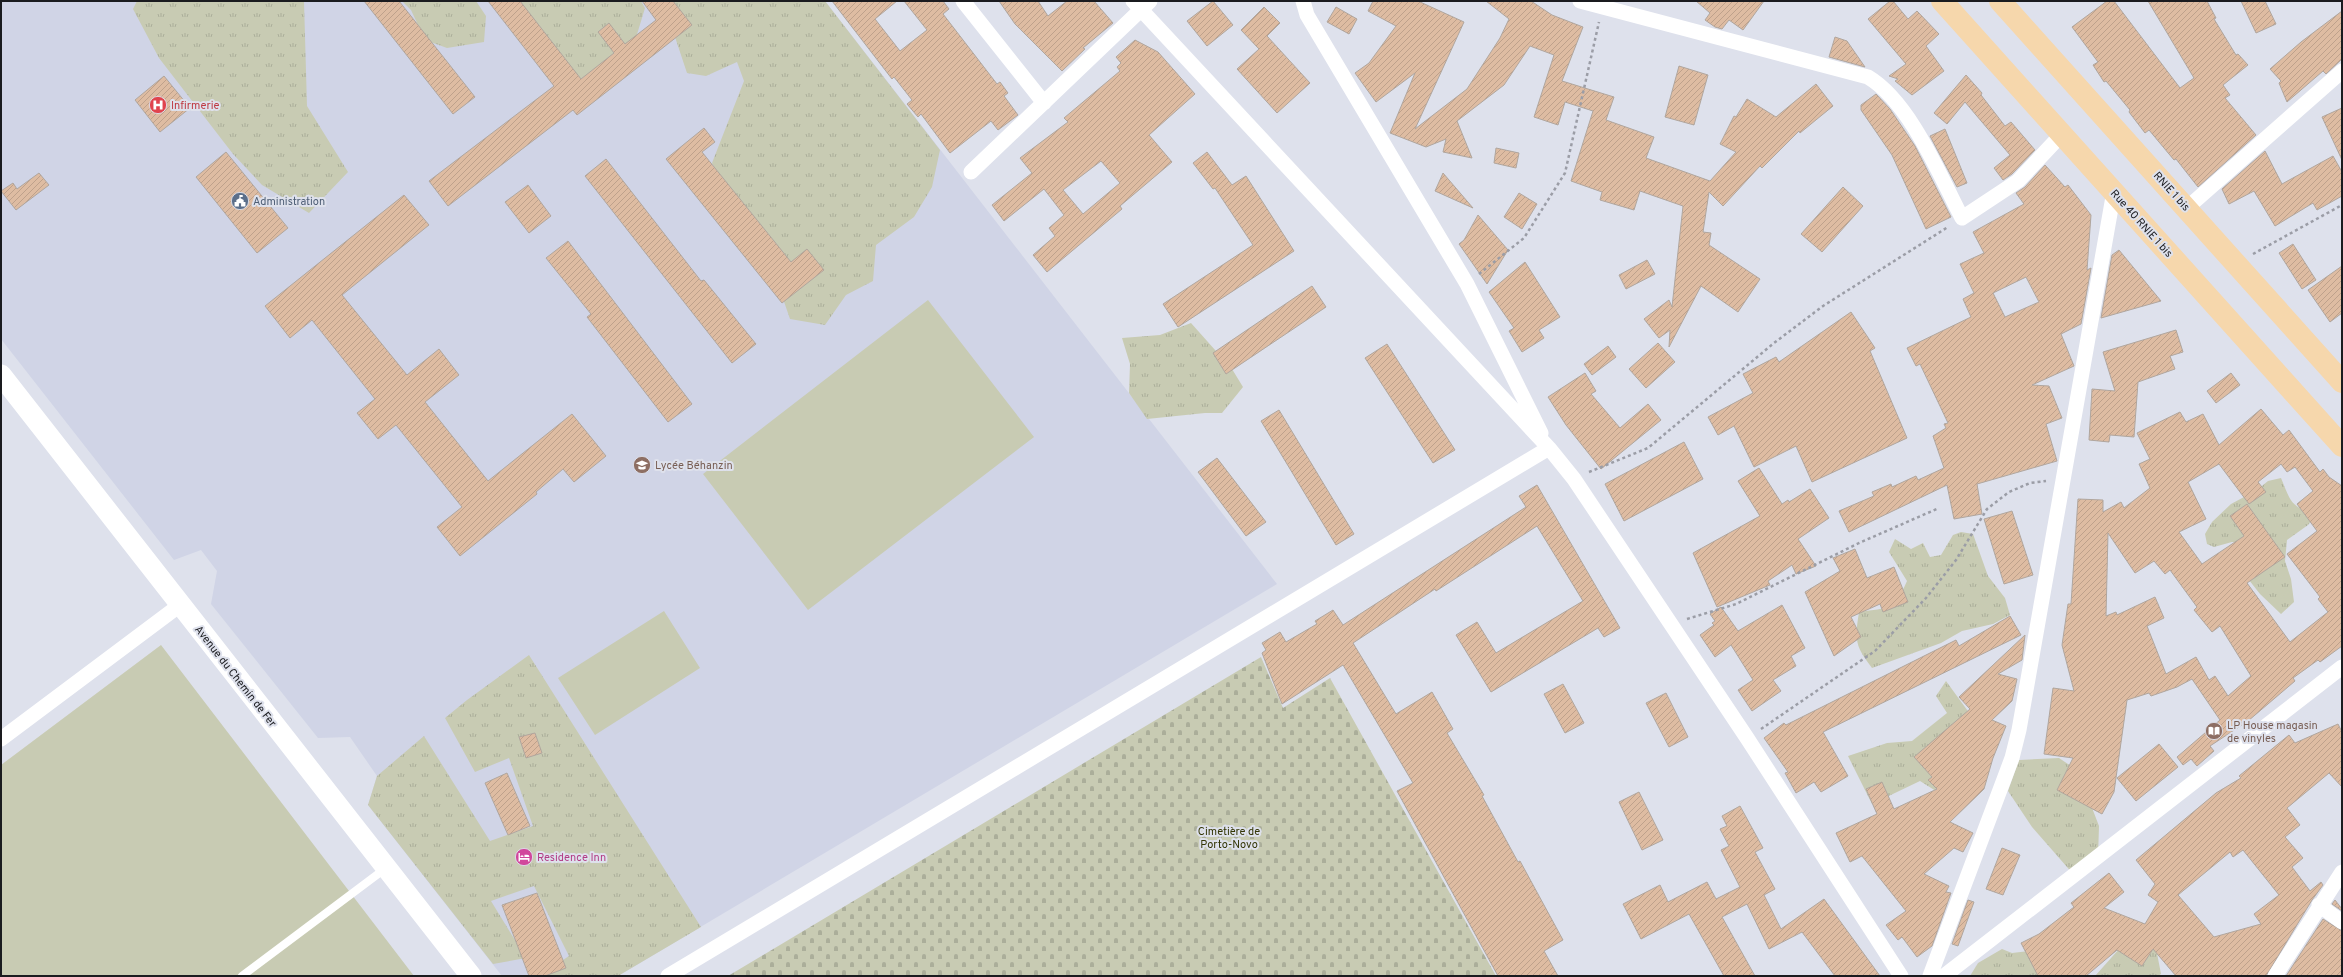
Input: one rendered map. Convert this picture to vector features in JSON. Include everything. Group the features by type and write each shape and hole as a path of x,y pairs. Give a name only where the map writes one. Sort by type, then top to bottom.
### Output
{"main road":[{"name":"Rue 40 RNIE 1 bis","path":"1942,1 2342,446"},
{"name":"RNIE 1 bis","path":"2000,1 2342,382"}],"street":[{"path":"963,1 1044,103"},
{"path":"1303,1 1307,15 1466,284 1549,448"},
{"path":"1580,1 1858,74 1874,80 1900,107 1922,140 1962,218 2018,180 2062,134"},
{"path":"971,172 1044,103 1142,4 1549,448 1574,478 1747,738 1901,976"},
{"path":"2187,208 2342,71"},
{"path":"1930,976 2014,751 2065,478 2114,191"},
{"name":"Avenue du Chemin de Fer","path":"1,375 471,976"},
{"path":"668,976 1549,448"},
{"path":"1,739 180,605"},
{"path":"1944,976 2342,667"},
{"path":"2275,976 2319,905 2342,872"},
{"path":"2319,905 2342,922"}],"lane":[{"path":"242,976 386,868"}],"path":[{"path":"1466,284 1524,238 1566,173 1602,8"},
{"path":"2236,264 2342,206"},
{"path":"1574,478 1648,448 1774,343 1823,306 1962,218"},
{"path":"1747,738 1875,651 1926,598 1956,560 1987,509 2009,492 2030,483 2065,478"},
{"path":"1672,624 1736,604 1859,543 1939,508"}],"shaded area":[{"name":"Lycée Béhanzin","path":"1,1 825,1 1277,584 618,976 502,976 368,805 377,776 350,737 318,738 211,604 217,571 201,550 174,560 1,339"}],"green space":[{"path":"137,1 304,1 307,106 348,172 309,213 262,185 233,154 159,58 133,9"},
{"path":"402,1 476,1 486,16 484,42 447,48 425,40 411,10"},
{"path":"520,1 641,1 645,8 635,41 581,79 562,68"},
{"path":"651,1 825,1 940,150 932,187 914,217 876,245 873,281 846,295 825,325 790,319 781,293 712,163 744,81 737,62 706,76 687,73 675,37"},
{"path":"928,300 1034,437 808,610 703,474"},
{"path":"1191,323 1232,369 1243,387 1222,413 1205,413 1147,419 1129,393 1130,364 1122,338 1160,335"},
{"path":"2281,478 2292,502 2301,509 2316,515 2308,525 2287,540 2285,561 2291,579 2294,602 2281,614 2260,594 2245,575 2243,543 2232,542 2214,547 2207,544 2205,534 2212,522 2231,504 2257,490 2268,481"},
{"path":"1961,532 1973,534 1988,576 2005,598 2010,615 1993,624 1962,631 1941,643 1872,668 1857,642 1859,612 1884,608 1894,603 1907,581 1889,552 1895,539 1911,549 1923,543 1930,557 1941,555 1953,535"},
{"path":"664,611 700,668 595,735 558,678"},
{"path":"161,645 414,976 1,976 1,765"},
{"path":"529,655 701,927 618,976 539,976 569,956 534,886 491,901 526,958 493,964 368,805 377,776 424,736 490,841 533,826 509,758 475,772 445,718"},
{"name":"Cimetière de Porto-Novo","path":"1261,657 1283,708 1330,678 1496,976 728,976"},
{"path":"1946,681 1986,736 1955,803 1920,781 1872,804 1848,756 1887,743 1912,741 1947,713 1936,696"},
{"path":"2059,758 2077,770 2099,826 2098,857 2074,875 2032,827 2008,791 2019,760"},
{"path":"2128,939 2156,948 2161,974 2158,976 2095,976"},
{"path":"2002,949 2012,953 2029,951 2059,976 1970,976 1978,963"}],"building":[{"path":"364,1 399,1 475,97 453,114"},
{"path":"488,1 520,1 581,79 614,53 598,32 609,23 625,44 656,20 642,1 673,1 692,25 577,115 573,110 448,206 429,181 554,86"},
{"path":"832,1 897,1 875,19 900,51 927,30 904,1 943,1 949,9 943,14 997,84 1000,82 1008,93 1004,96 1018,115 998,130 991,121 950,153 921,114 918,117 907,104 912,100 894,77 892,79"},
{"path":"999,1 1038,1 1048,16 1067,1 1094,1 1113,23 1083,48 1085,49 1062,71 1015,24"},
{"path":"1213,1 1233,25 1207,46 1187,21"},
{"path":"1373,1 1418,1 1464,22 1415,129 1467,89 1500,38 1509,19 1486,1 1531,1 1552,15 1583,27 1562,81 1614,97 1606,120 1654,137 1646,158 1710,181 1736,152 1720,144 1734,116 1736,117 1747,99 1776,117 1816,84 1833,106 1800,133 1799,131 1762,168 1760,166 1723,206 1709,192 1703,232 1711,233 1709,245 1760,279 1738,312 1701,286 1669,347 1670,330 1659,338 1644,319 1669,300 1672,307 1683,206 1640,191 1634,210 1600,200 1602,192 1571,181 1593,111 1565,102 1558,125 1534,117 1554,55 1530,46 1504,85 1457,121 1472,158 1443,152 1446,139 1426,147 1390,133 1415,73 1376,102 1355,73 1369,63 1396,26 1368,11"},
{"path":"1696,1 1764,1 1743,30 1729,20 1722,29 1715,27 1705,20 1710,13"},
{"path":"1890,1 1893,1 1908,19 1917,11 1939,34 1926,46 1944,71 1912,95 1895,81 1898,79 1889,76 1906,64 1868,19"},
{"path":"2107,1 2114,1 2180,88 2194,78 2148,1 2207,1 2216,18 2214,19 2236,55 2238,54 2248,65 2223,85 2230,95 2225,98 2256,135 2198,187 2176,159 2174,160 2149,130 2145,133 2129,112 2130,110 2106,81 2104,82 2093,65 2098,62 2072,27"},
{"path":"2241,1 2265,1 2276,24 2256,33"},
{"path":"1264,7 1280,23 1267,36 1310,83 1277,113 1237,69 1259,49 1241,30"},
{"path":"1336,7 1357,19 1349,34 1327,22"},
{"path":"2342,11 2342,59 2326,74 2323,71 2287,102 2279,83 2281,81 2270,69 2301,42"},
{"path":"1835,37 1847,41 1865,67 1829,57"},
{"path":"1135,40 1158,52 1195,94 1149,135 1172,162 1120,206 1122,209 1047,272 1033,255 1055,236 1049,228 1064,215 1044,189 1004,221 992,205 1032,173 1020,158 1068,122 1064,118 1120,71 1117,67 1121,63 1116,57","holes":["1101,161 1120,183 1083,214 1063,190"]},
{"path":"1679,66 1708,75 1694,125 1665,117"},
{"path":"1966,75 1982,93 1981,95 2005,126 2011,122 2035,150 2012,174 2003,180 1994,168 2010,155 1965,102 1947,124 1934,113"},
{"path":"164,76 190,108 160,132 135,100"},
{"path":"1876,94 1890,109 1915,146 1951,217 1926,229 1892,155 1861,110 1861,105"},
{"path":"2342,108 2342,160 2322,117"},
{"path":"704,128 715,142 702,152 791,262 807,249 824,270 782,303 666,159"},
{"path":"1945,129 1967,183 1957,187 1930,136"},
{"path":"1496,148 1519,153 1516,168 1494,163"},
{"path":"2265,151 2282,184 2333,156 2342,172 2342,196 2317,210 2313,203 2275,226 2254,191 2229,204 2222,189"},
{"path":"226,152 288,228 257,253 196,177"},
{"path":"1207,152 1232,185 1246,176 1294,251 1178,327 1163,304 1253,245 1215,188 1213,189 1193,163"},
{"path":"606,159 701,281 704,280 756,344 732,363 585,176"},
{"path":"2045,165 2065,187 2068,185 2091,215 2087,270 2091,268 2081,324 2061,334 2074,366 2032,385 2049,386 2062,418 2046,424 2057,461 1977,484 1982,514 1954,519 1947,485 1849,532 1839,511 1874,496 1872,492 1891,484 1892,487 1916,476 1918,480 1944,468 1933,436 1946,428 1944,424 1948,423 1920,364 1916,366 1907,348 1971,317 1963,299 1974,293 1960,264 1984,253 1973,232 2024,204 2016,193 2025,187","holes":["2026,277 2039,302 2005,317 1993,293"]},
{"path":"39,173 49,185 16,210 1,191 13,183 17,189"},
{"path":"1443,173 1473,208 1435,191"},
{"path":"528,185 551,216 529,233 505,202"},
{"path":"1843,187 1863,206 1822,252 1801,234"},
{"path":"1519,193 1537,204 1522,229 1504,217"},
{"path":"404,195 429,225 342,295 407,375 439,349 459,375 425,402 488,481 572,414 606,456 574,482 563,469 536,492 537,494 460,556 437,527 462,507 396,425 378,439 357,413 375,399 312,320 290,338 265,306"},
{"path":"1478,215 1508,250 1487,284 1459,244 1464,240"},
{"path":"568,241 692,404 668,422 587,317 591,314 546,258"},
{"path":"2293,244 2316,280 2302,289 2279,253"},
{"path":"2119,250 2161,301 2101,318 2112,255"},
{"path":"1647,260 1655,274 1626,289 1619,275"},
{"path":"1525,262 1560,317 1539,330 1544,338 1522,352 1509,331 1514,328 1489,292"},
{"path":"2342,266 2342,313 2330,322 2308,290"},
{"path":"1312,286 1326,307 1226,374 1213,353"},
{"path":"1851,312 1875,348 1870,351 1907,438 1812,482 1796,446 1754,467 1734,426 1718,435 1708,417 1753,393 1743,374 1776,357 1779,362"},
{"path":"2176,330 2183,352 2170,356 2175,369 2138,382 2134,437 2110,435 2109,442 2089,440 2092,389 2115,391 2103,352"},
{"path":"1658,343 1675,362 1646,388 1629,369"},
{"path":"1387,344 1455,450 1433,463 1365,358"},
{"path":"1608,346 1616,357 1592,375 1584,364"},
{"path":"1585,373 1596,391 1591,394 1620,428 1648,404 1661,420 1601,469 1566,425 1548,397"},
{"path":"2231,373 2240,385 2216,403 2207,391"},
{"path":"2261,409 2283,435 2289,430 2320,472 2323,469 2329,477 2342,486 2342,646 2320,662 2318,660 2293,678 2295,681 2248,721 2210,746 2214,751 2197,766 2191,759 2183,765 2177,757 2220,720 2192,679 2177,687 2151,696 2149,693 2127,700 2114,792 2102,814 2057,790 2073,758 2044,754 2053,688 2074,691 2062,645 2068,604 2071,604 2078,499 2103,500 2103,512 2121,502 2124,508 2150,488 2139,464 2150,459 2137,433 2180,412 2186,422 2203,414 2219,445","holes":["2219,464 2249,504 2266,492 2258,482 2281,464 2287,472 2295,467 2313,491 2297,504 2317,531 2287,554 2320,597 2318,599 2328,612 2290,642 2247,583 2285,557 2247,504 2230,516 2244,536 2202,564 2179,532 2206,519 2188,482","2108,533 2135,573 2154,561 2165,574 2170,570 2197,607 2194,610 2212,632 2220,626 2251,676 2228,696 2215,676 2209,680 2196,657 2166,674 2147,626 2164,618 2155,597 2117,615 2116,612 2106,616"]},
{"path":"1279,410 1354,534 1336,545 1261,421"},
{"path":"1684,442 1703,479 1624,521 1605,484"},
{"path":"1217,458 1266,522 1246,536 1198,472"},
{"path":"1759,468 1782,504 1788,500 1789,502 1810,489 1829,518 1798,539 1816,566 1796,574 1792,565 1768,581 1770,585 1717,607 1693,553 1760,516 1738,481"},
{"path":"1537,485 1620,628 1604,637 1598,628 1491,692 1456,635 1477,622 1496,653 1583,601 1537,526 1436,591 1435,589 1353,643 1396,714 1432,692 1453,729 1447,733 1484,795 1482,796 1518,862 1520,861 1563,940 1544,951 1558,976 1498,976 1397,791 1413,783 1343,665 1282,704 1262,653 1266,650 1262,643 1280,632 1286,642 1317,624 1315,621 1333,610 1343,625 1526,507 1519,496"},
{"path":"2012,511 2033,575 2004,584 1984,519"},
{"path":"1855,549 1867,578 1894,567 1908,602 1883,612 1880,604 1851,617 1861,637 1834,656 1805,592 1840,571 1833,558"},
{"path":"1782,605 1805,648 1791,656 1796,666 1773,680 1781,691 1752,711 1738,690 1753,680 1731,645 1715,657 1700,635 1714,625 1712,623 1715,621 1710,614 1721,607 1738,631"},
{"path":"2010,616 2021,635 1823,732 1848,776 1821,792 1814,782 1796,793 1785,773 1788,772 1764,738 1784,723 1786,725 1956,640 1959,646"},
{"path":"2025,635 2022,660 1998,674 2017,679 2012,701 1992,720 2006,726 1993,758 1984,789 1950,822 1973,833 1963,852 1954,848 1924,874 1949,886 1946,892 1951,893 1932,946 1917,957 1902,937 1898,940 1886,925 1906,911 1862,856 1850,862 1836,833 1877,814 1866,789 1882,782 1894,809 1937,789 1928,780 1932,777 1914,757 1970,709 1959,697"},
{"path":"1563,684 1584,723 1565,733 1544,694"},
{"path":"1666,693 1688,737 1669,747 1646,703"},
{"path":"2338,724 2342,732 2342,787 2329,773 2287,808 2300,825 2285,837 2303,858 2292,867 2310,891 2321,882 2323,885 2312,900 2266,976 2176,976 2153,949 2142,966 2117,950 2086,976 2038,976 2021,943 2039,934 2074,907 2071,903 2109,873 2124,892 2104,908 2145,924 2158,902 2148,895 2155,884 2136,860 2216,793 2241,778 2239,776 2289,735 2295,743","holes":["2243,850 2279,895 2254,914 2261,924 2214,937 2178,895 2230,852 2233,857"]},
{"path":"535,733 542,753 526,758 519,737"},
{"path":"2159,744 2178,767 2136,801 2117,778"},
{"path":"507,773 530,826 508,835 485,783"},
{"path":"1639,792 1663,840 1642,850 1619,802"},
{"path":"1740,806 1763,848 1755,852 1775,889 1764,895 1781,929 1824,899 1880,976 1835,976 1802,932 1769,949 1747,904 1722,917 1755,976 1724,976 1689,914 1641,939 1623,904 1660,885 1668,902 1707,882 1716,899 1740,887 1721,850 1729,846 1720,829 1727,826 1722,816"},
{"path":"2002,848 2020,855 2003,895 1986,889"},
{"path":"537,893 566,968 545,976 529,976 502,905"},
{"path":"1968,900 1974,902 1958,946 1952,944"},
{"path":"2335,900 2342,909 2342,911 2332,904"},
{"path":"2323,919 2342,931 2342,976 2286,976"}],"place":[{"name":"Infirmerie","path":"158,105"},
{"name":"Administration","path":"240,201"},
{"name":"Lycée Béhanzin","path":"642,465"},
{"name":"LP House magasin de vinyles","path":"2214,731"},
{"name":"Residence Inn","path":"524,857"}]}
